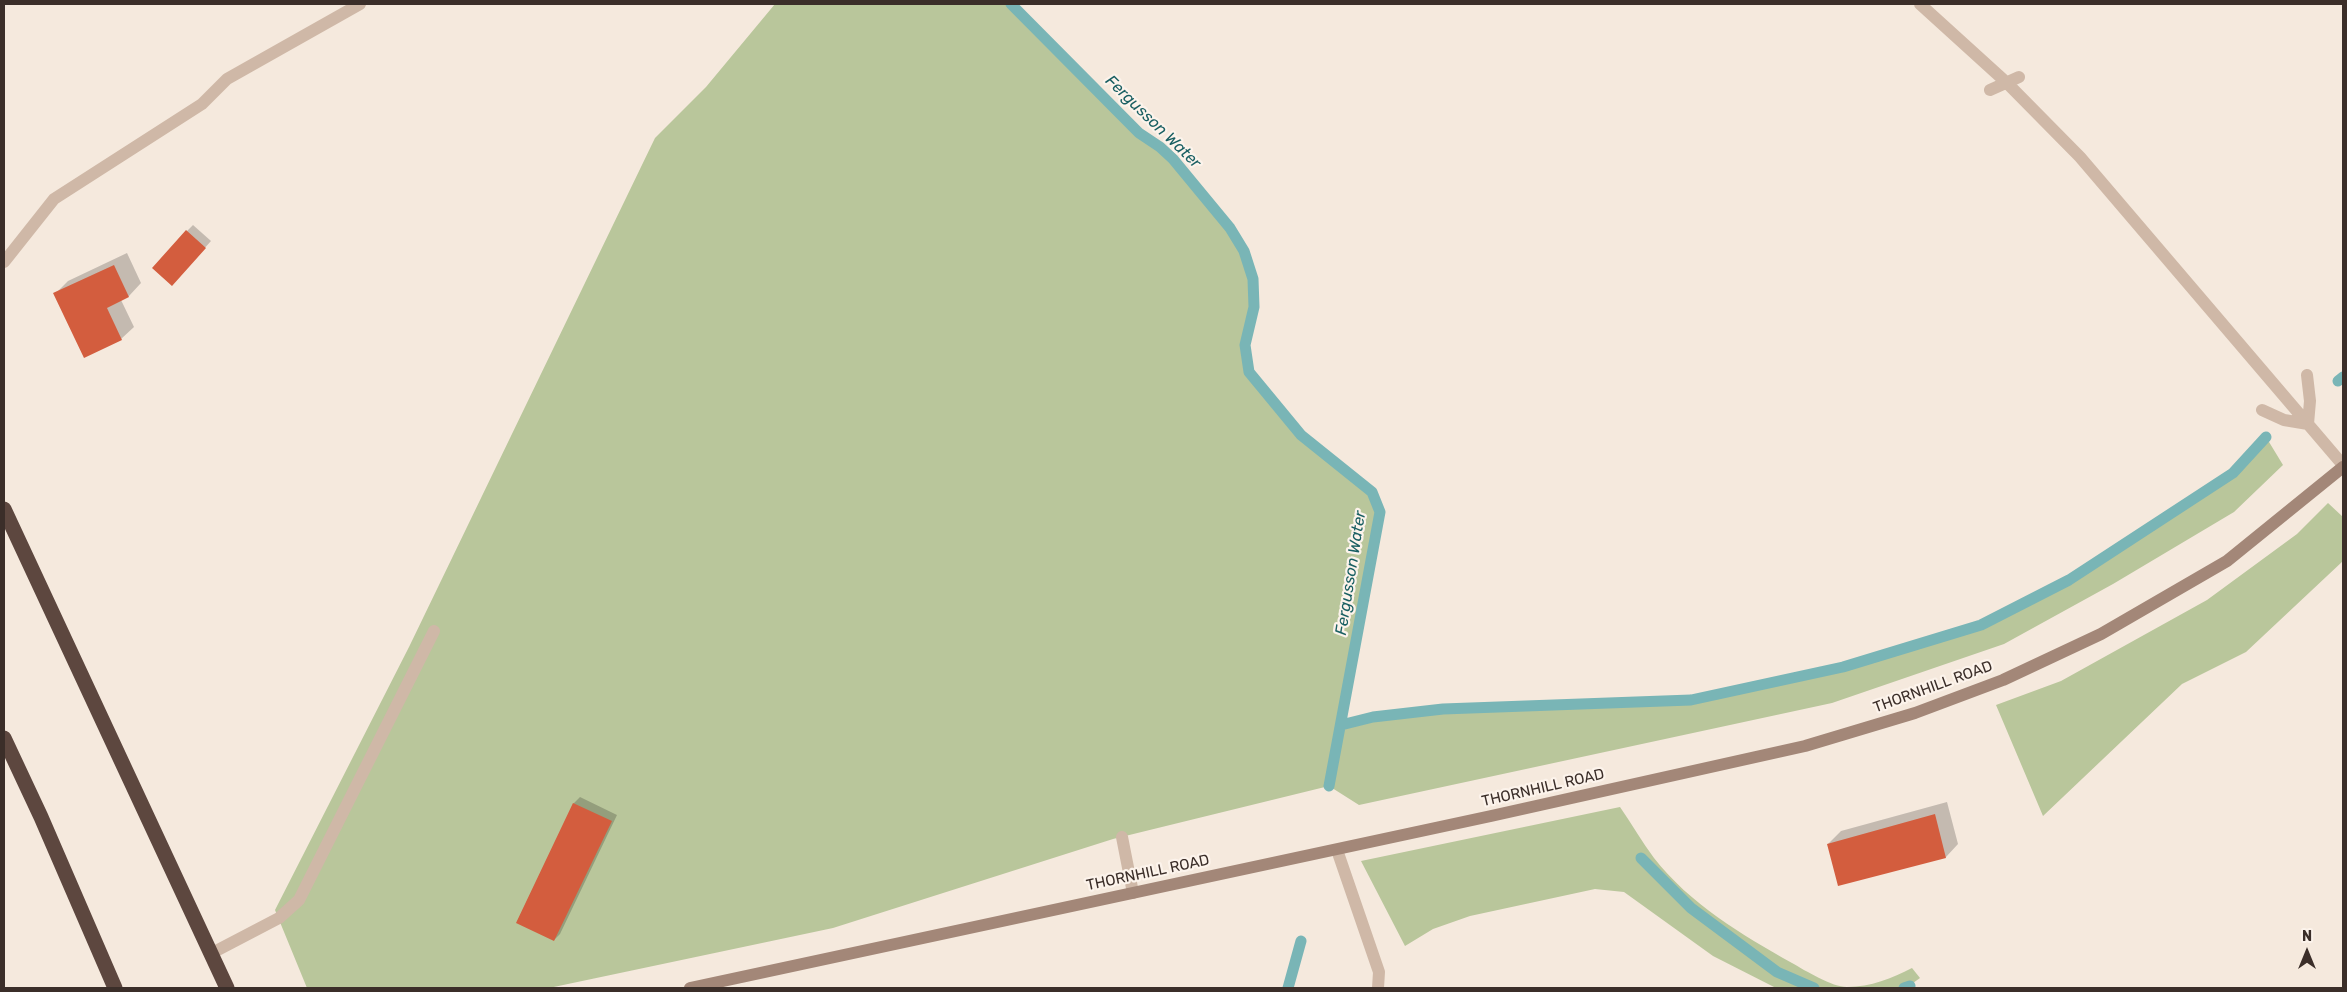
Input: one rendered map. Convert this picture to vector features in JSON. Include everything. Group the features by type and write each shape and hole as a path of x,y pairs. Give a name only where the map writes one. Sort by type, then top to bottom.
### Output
{"highway":[{"path":"4,508 227,988"},
{"path":"4,738 41,817 115,988"}],"street":[{"name":"THORNHILL ROAD","path":"690,988 1337,850 1805,746 1924,710 2003,680 2101,634 2219,566 2343,466"}],"lane":[{"path":"4,262 54,199 202,104 227,78 360,4"},
{"path":"1920,4 2006,83 2080,157 2343,466"},
{"path":"1990,90 2019,77"},
{"path":"2307,375 2310,401 2308,424"},
{"path":"2262,410 2284,420 2308,424"},
{"path":"212,953 279,918 299,900 434,631"},
{"path":"1122,837 1133,893"},
{"path":"1337,850 1379,972 1378,988"}],"green space":[{"path":"775,4 1011,4 1139,133 1160,147 1173,159 1230,228 1253,279 1254,307 1245,345 1247,369 1301,435 1372,492 1380,512 1342,725 1373,717 1443,709 1691,700 1843,667 1981,625 2069,580 2233,473 2266,437 2283,465 2234,512 2113,584 2004,644 1832,703 1359,805 1329,786 1113,839 833,928 549,988 307,988 275,910 409,647 655,138 706,87"},
{"path":"2328,503 2343,517 2343,561 2246,652 2182,684 2043,816 1996,705 2061,681 2207,600 2297,534"},
{"path":"1620,807 1654,858 1684,890 1736,930 1804,970 1827,982 1847,987 1856,987 1881,981 1912,968 1920,978 1906,988 1776,988 1713,956 1624,892 1595,889 1470,916 1433,929 1405,946 1361,861"}],"building":[{"path":"186,230 206,248 172,286 152,268"},
{"path":"114,265 129,297 107,308 122,340 84,358 53,293"},
{"path":"573,803 612,821 554,941 516,923"},
{"path":"1935,814 1946,858 1838,886 1827,844"}],"waterway":[{"name":"Fergusson Water","path":"1011,4 1139,133 1160,147 1173,159 1230,228 1244,251 1253,279 1254,307 1245,345 1249,372 1301,435 1372,492 1380,512 1329,786"},
{"path":"2338,381 2343,377"},
{"path":"1341,725 1373,717 1443,709 1691,700 1843,667 1981,625 2069,580 2233,473 2266,437"},
{"path":"1641,858 1691,908 1777,972 1814,988"},
{"name":"Fergusson Water","path":"1288,988 1301,941"},
{"path":"1904,988 1910,986"}]}
